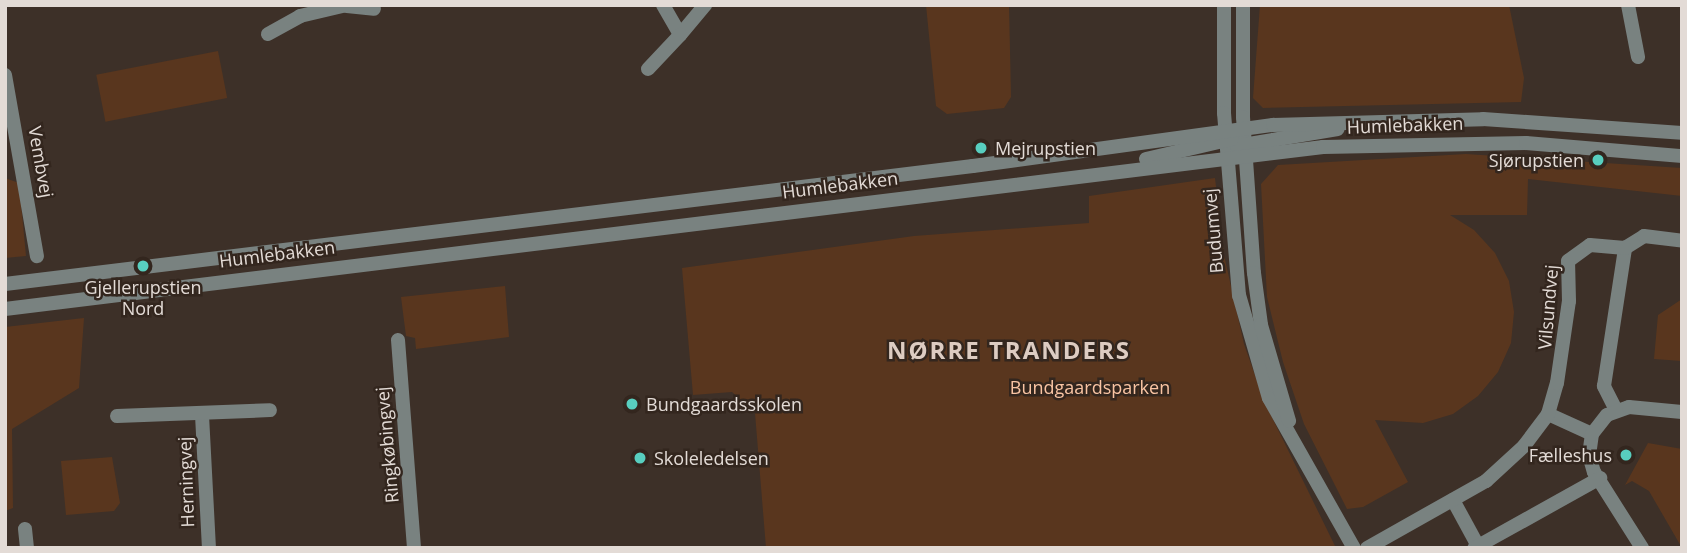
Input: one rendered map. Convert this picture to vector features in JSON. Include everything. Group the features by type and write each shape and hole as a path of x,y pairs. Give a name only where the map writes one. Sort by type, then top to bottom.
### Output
{"street":[{"path":"663,5 680,35"},
{"path":"648,69 705,5"},
{"name":"Budumvej","path":"1224,5 1226,136 1232,244 1244,318 1269,398 1354,548"},
{"name":"Budumvej","path":"1243,5 1244,142 1261,325 1296,442"},
{"path":"1628,5 1638,58"},
{"path":"268,34 300,16 347,6 374,9"},
{"name":"Vembvej","path":"5,75 37,256"},
{"name":"Humlebakken","path":"5,309 1227,157 1244,142 1405,120 1537,121 1682,132"},
{"path":"1066,177 1226,136"},
{"name":"Humlebakken","path":"5,284 1226,136 1244,142 1469,142 1682,156"},
{"name":"Vilsundvej","path":"1367,548 1453,500 1506,465 1548,414 1562,359 1568,261 1590,245 1625,248 1644,236 1682,241"},
{"path":"1616,410 1604,386 1625,248"},
{"name":"Ringkøbingvej","path":"398,340 414,548"},
{"path":"1642,548 1589,455 1592,434 1616,410 1629,407 1682,412"},
{"name":"Herningvej","path":"117,415 202,415 270,410"},
{"path":"1548,414 1592,434"},
{"name":"Herningvej","path":"202,415 209,548"},
{"path":"1453,500 1476,547 1600,478"},
{"path":"26,529 27,548"}],"green space":[{"path":"926,5 1009,5 1011,97 1004,108 947,114 936,106"},
{"path":"1260,5 1509,5 1524,78 1521,102 1263,108 1253,98"},
{"path":"218,51 227,98 105,122 96,75"},
{"path":"1466,154 1682,168 1682,196 1528,179 1527,215 1450,215 1474,230 1495,253 1509,281 1514,312 1511,343 1498,372 1478,396 1453,414 1423,423 1375,420 1408,482 1363,507 1347,509 1304,424 1283,362 1267,297 1261,184 1278,165"},
{"path":"5,178 19,183 26,256 5,258"},
{"name":"Bundgaardsparken","path":"1215,178 1224,255 1244,344 1264,401 1336,548 766,548 755,413 732,392 693,395 682,268 914,236 1089,223 1089,196"},
{"path":"505,286 509,337 416,349 415,338 406,336 401,297"},
{"path":"1682,299 1682,361 1654,359 1658,315"},
{"path":"84,318 79,388 12,429 13,508 5,511 5,327"},
{"path":"1648,443 1682,449 1682,548 1649,491 1632,481 1625,485"},
{"path":"112,457 120,503 114,511 66,515 61,461"}],"place":[{"name":"Mejrupstien","path":"981,148"},
{"name":"Sjørupstien","path":"1598,160"},
{"name":"Gjellerupstien Nord","path":"143,266"},
{"name":"Bundgaardsskolen","path":"632,404"},
{"name":"Fælleshus","path":"1626,455"},
{"name":"Skoleledelsen","path":"640,458"}],"district":[{"name":"NØRRE TRANDERS","path":"1009,350"}]}
